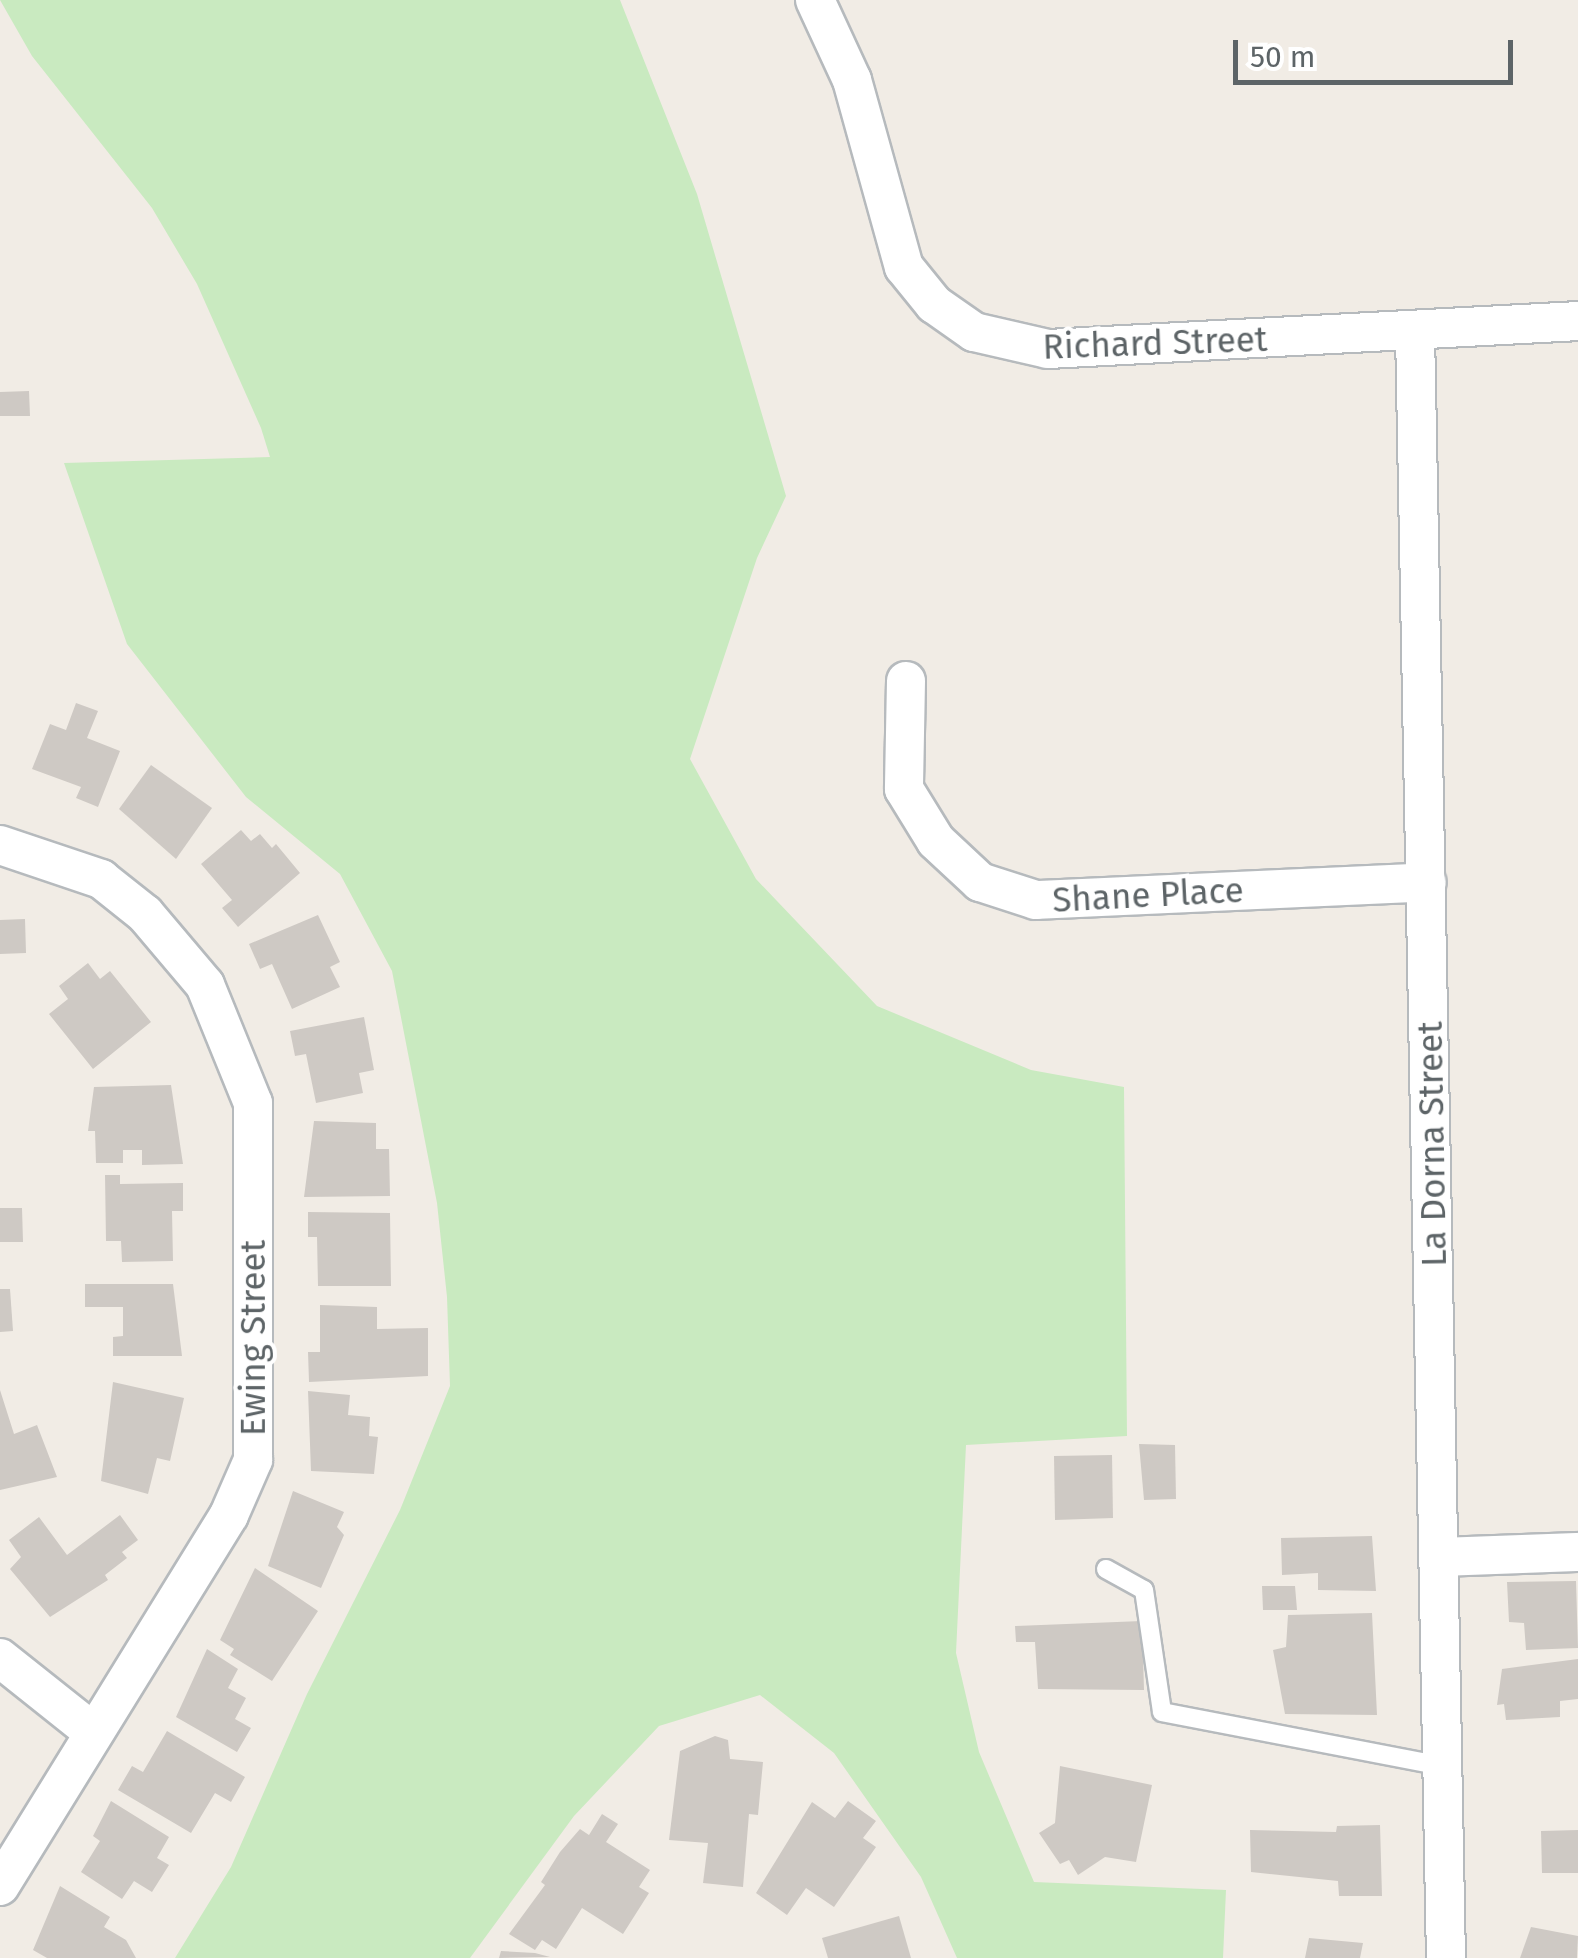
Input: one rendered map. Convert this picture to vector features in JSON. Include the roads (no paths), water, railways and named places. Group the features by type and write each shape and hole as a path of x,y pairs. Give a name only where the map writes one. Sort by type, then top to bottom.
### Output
{"street":[{"name":"Richard Street","path":"815,0 852,80 904,267 943,312 998,342 1048,350 1578,322"},
{"name":"La Dorna Street","path":"1415,331 1446,1958"},
{"name":"Shane Place","path":"906,681 904,789 936,841 980,882 1036,900 1427,882"},
{"name":"Ewing Street","path":"0,846 102,879 146,914 205,985 253,1103 253,1460 229,1515 0,1886"},
{"path":"1439,1558 1578,1552"},
{"path":"0,1658 93,1732"}],"lane":[{"path":"1106,1568 1144,1590 1162,1712 1442,1766"}]}
